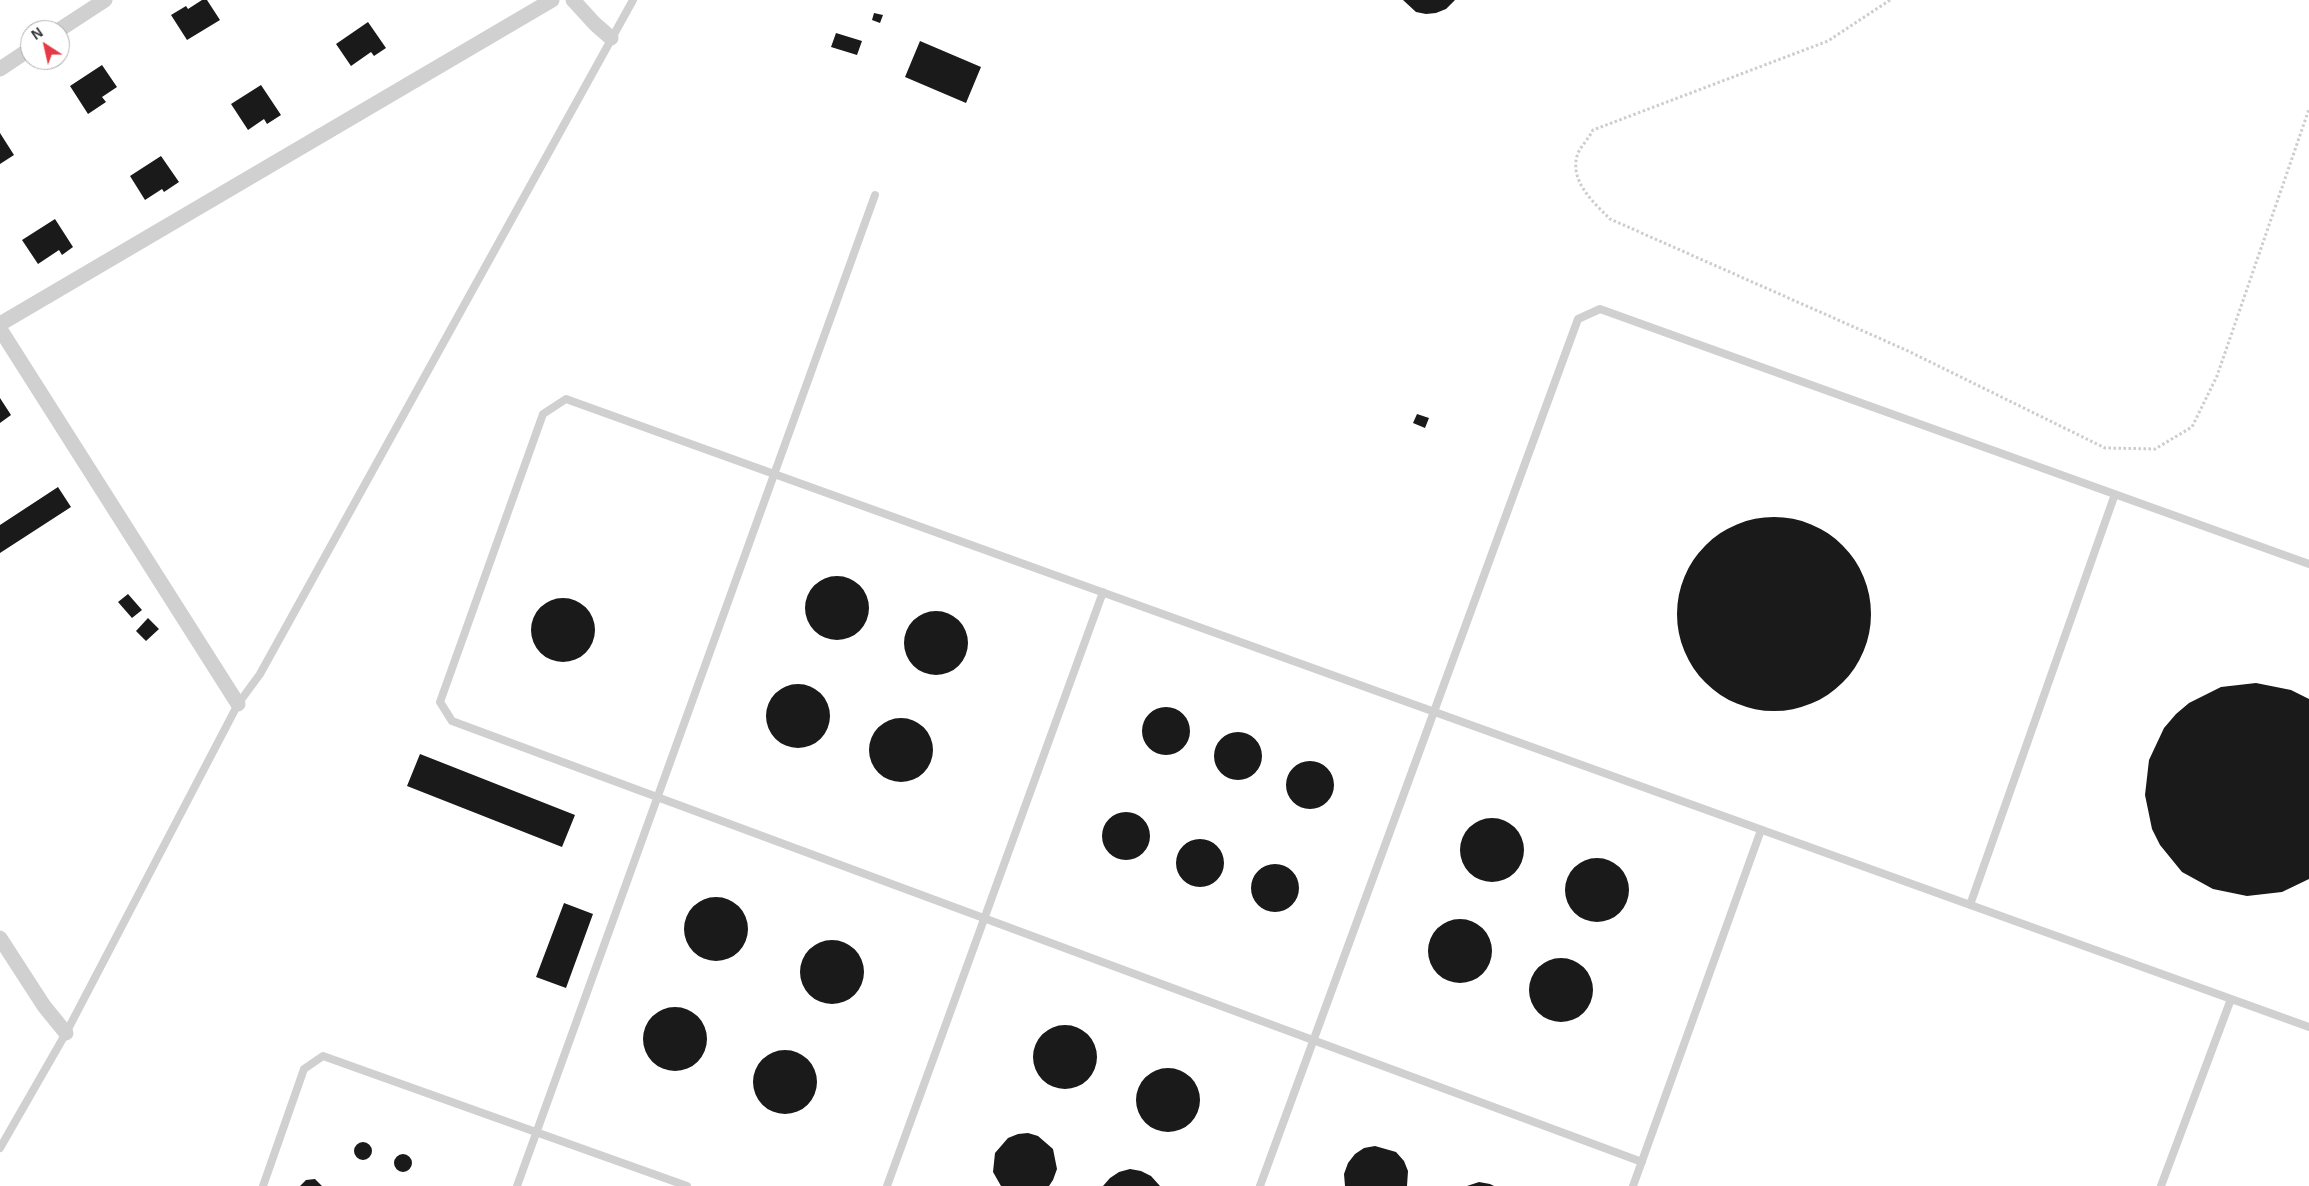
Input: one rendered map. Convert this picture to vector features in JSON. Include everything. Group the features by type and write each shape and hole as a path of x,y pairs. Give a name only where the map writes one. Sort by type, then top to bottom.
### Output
{"street":[{"path":"70,23 105,0"},
{"path":"0,324 552,0"},
{"path":"573,0 611,38"},
{"path":"0,69 20,56"},
{"path":"0,329 238,704"},
{"path":"0,938 44,1006 66,1033"}],"lane":[{"path":"0,1148 66,1033 238,704 260,674 633,0"},
{"path":"517,1186 875,195"},
{"path":"1260,1186 1578,318 1600,309 2309,564"},
{"path":"1642,1162 452,721 440,702 543,414 566,399 2309,1027"},
{"path":"1970,905 2115,494"},
{"path":"887,1186 1103,592"},
{"path":"1633,1186 1761,830"},
{"path":"2161,1186 2231,999"},
{"path":"263,1186 304,1069 323,1056 687,1186"}],"path":[{"path":"1890,0 1828,41 1593,130 1578,153 1575,171 1586,195 1610,219 1906,350 2105,448 2154,449 2192,427 2217,376 2309,109"}],"building":[{"path":"202,0 207,0 220,20 187,40 171,15 186,6 188,9"},
{"path":"1403,0 1455,0 1446,9 1426,14 1416,12"},
{"path":"874,13 883,15 880,23 872,20"},
{"path":"368,22 386,48 374,56 371,52 351,66 336,44"},
{"path":"836,33 862,41 857,55 831,47"},
{"path":"920,41 981,67 966,103 905,77"},
{"path":"102,65 117,87 102,97 106,102 88,114 70,86"},
{"path":"261,85 281,115 267,124 264,119 248,130 231,104"},
{"path":"0,133 14,155 0,164"},
{"path":"161,156 179,182 164,192 162,189 145,200 130,176"},
{"path":"55,219 73,247 62,255 59,250 38,264 22,240"},
{"path":"0,398 11,415 0,423"},
{"path":"1417,414 1429,418 1425,428 1413,423"},
{"path":"58,487 71,507 0,553 0,525"},
{"path":"1764,517 1784,517 1820,528 1843,545 1855,560 1864,577 1871,604 1871,624 1864,651 1855,668 1843,683 1828,695 1811,704 1784,711 1764,711 1728,700 1712,689 1699,676 1688,660 1681,642 1677,624 1677,604 1688,568 1699,552 1712,539 1728,528 1746,521"},
{"path":"837,576 855,581 860,585 864,590 869,608 864,626 860,631 855,635 837,640 819,635 814,631 810,626 805,608 810,590 814,585 819,581"},
{"path":"128,594 142,610 132,618 118,602"},
{"path":"563,598 575,600 586,607 593,618 595,630 593,642 586,653 575,660 563,662 551,660 540,653 533,642 531,630 533,618 540,607 551,600"},
{"path":"936,611 954,616 959,620 963,625 968,643 963,661 959,666 954,670 936,675 918,670 913,666 909,661 904,643 909,625 913,620 918,616"},
{"path":"148,618 159,629 146,641 136,631"},
{"path":"2256,683 2291,690 2309,699 2309,879 2282,892 2247,896 2213,889 2182,872 2160,845 2152,829 2145,795 2149,760 2164,728 2176,714 2189,703 2221,687"},
{"path":"798,684 810,686 821,693 828,704 830,716 828,728 821,739 810,746 798,748 786,746 775,739 768,728 766,716 768,704 775,693 786,686"},
{"path":"1166,707 1175,709 1183,714 1188,722 1190,731 1188,740 1183,748 1175,753 1166,755 1157,753 1149,748 1144,740 1142,731 1144,722 1149,714 1157,709"},
{"path":"901,718 913,720 924,727 931,738 933,750 931,762 924,773 913,780 901,782 889,780 878,773 871,762 869,750 871,738 878,727 889,720"},
{"path":"1238,732 1247,734 1255,739 1260,747 1262,756 1260,765 1255,773 1247,778 1238,780 1229,778 1221,773 1216,765 1214,756 1216,747 1221,739 1229,734"},
{"path":"420,754 575,815 562,847 407,786"},
{"path":"1310,761 1319,763 1327,768 1332,776 1334,785 1332,794 1327,802 1319,807 1310,809 1301,807 1293,802 1288,794 1286,785 1288,776 1293,768 1301,763"},
{"path":"1126,812 1135,814 1143,819 1148,827 1150,836 1148,845 1143,853 1135,858 1126,860 1117,858 1109,853 1104,845 1102,836 1104,827 1109,819 1117,814"},
{"path":"1492,818 1504,820 1515,827 1522,838 1524,850 1522,862 1515,873 1504,880 1492,882 1480,880 1469,873 1462,862 1460,850 1462,838 1469,827 1480,820"},
{"path":"1200,839 1209,841 1217,846 1222,854 1224,863 1222,872 1217,880 1209,885 1200,887 1191,885 1183,880 1178,872 1176,863 1178,854 1183,846 1191,841"},
{"path":"1597,858 1609,860 1620,867 1627,878 1629,890 1627,902 1620,913 1609,920 1597,922 1585,920 1574,913 1567,902 1565,890 1567,878 1574,867 1585,860"},
{"path":"1275,864 1284,866 1292,871 1297,879 1299,888 1297,897 1292,905 1284,910 1275,912 1266,910 1258,905 1253,897 1251,888 1253,879 1258,871 1266,866"},
{"path":"716,897 728,899 739,906 746,917 748,929 746,941 739,952 728,959 716,961 704,959 693,952 686,941 684,929 686,917 693,906 704,899"},
{"path":"564,903 593,914 566,988 536,977"},
{"path":"1460,919 1472,921 1483,928 1490,939 1492,951 1490,963 1483,974 1472,981 1460,983 1448,981 1437,974 1430,963 1428,951 1430,939 1437,928 1448,921"},
{"path":"832,940 844,942 855,949 862,960 864,972 862,984 855,995 844,1002 832,1004 820,1002 809,995 802,984 800,972 802,960 809,949 820,942"},
{"path":"1561,958 1573,960 1584,967 1591,978 1593,990 1591,1002 1584,1013 1573,1020 1561,1022 1549,1020 1538,1013 1531,1002 1529,990 1531,978 1538,967 1549,960"},
{"path":"675,1007 687,1009 698,1016 705,1027 707,1039 705,1051 698,1062 687,1069 675,1071 663,1069 652,1062 645,1051 643,1039 645,1027 652,1016 663,1009"},
{"path":"1065,1025 1077,1027 1088,1034 1095,1045 1097,1057 1095,1069 1088,1080 1077,1087 1065,1089 1053,1087 1042,1080 1035,1069 1033,1057 1035,1045 1042,1034 1053,1027"},
{"path":"785,1050 797,1052 808,1059 815,1070 817,1082 815,1094 808,1105 797,1112 785,1114 773,1112 762,1105 755,1094 753,1082 755,1070 762,1059 773,1052"},
{"path":"1168,1068 1180,1070 1191,1077 1198,1088 1200,1100 1198,1112 1191,1123 1180,1130 1168,1132 1156,1130 1145,1123 1138,1112 1136,1100 1138,1088 1145,1077 1156,1070"},
{"path":"1028,1133 1038,1136 1053,1149 1057,1169 1053,1180 1049,1186 1001,1186 993,1172 995,1153 1008,1138"},
{"path":"363,1142 369,1145 372,1151 369,1157 363,1160 357,1157 354,1151 357,1145"},
{"path":"1375,1146 1396,1152 1404,1161 1408,1171 1407,1186 1345,1186 1344,1174 1348,1163 1355,1154 1364,1148"},
{"path":"403,1154 409,1157 412,1163 409,1169 403,1172 397,1169 394,1163 397,1157"},
{"path":"1130,1169 1141,1171 1151,1176 1160,1186 1103,1186 1119,1172"},
{"path":"315,1179 322,1186 300,1186 306,1180"},
{"path":"1479,1182 1490,1184 1494,1186 1467,1186"}]}
